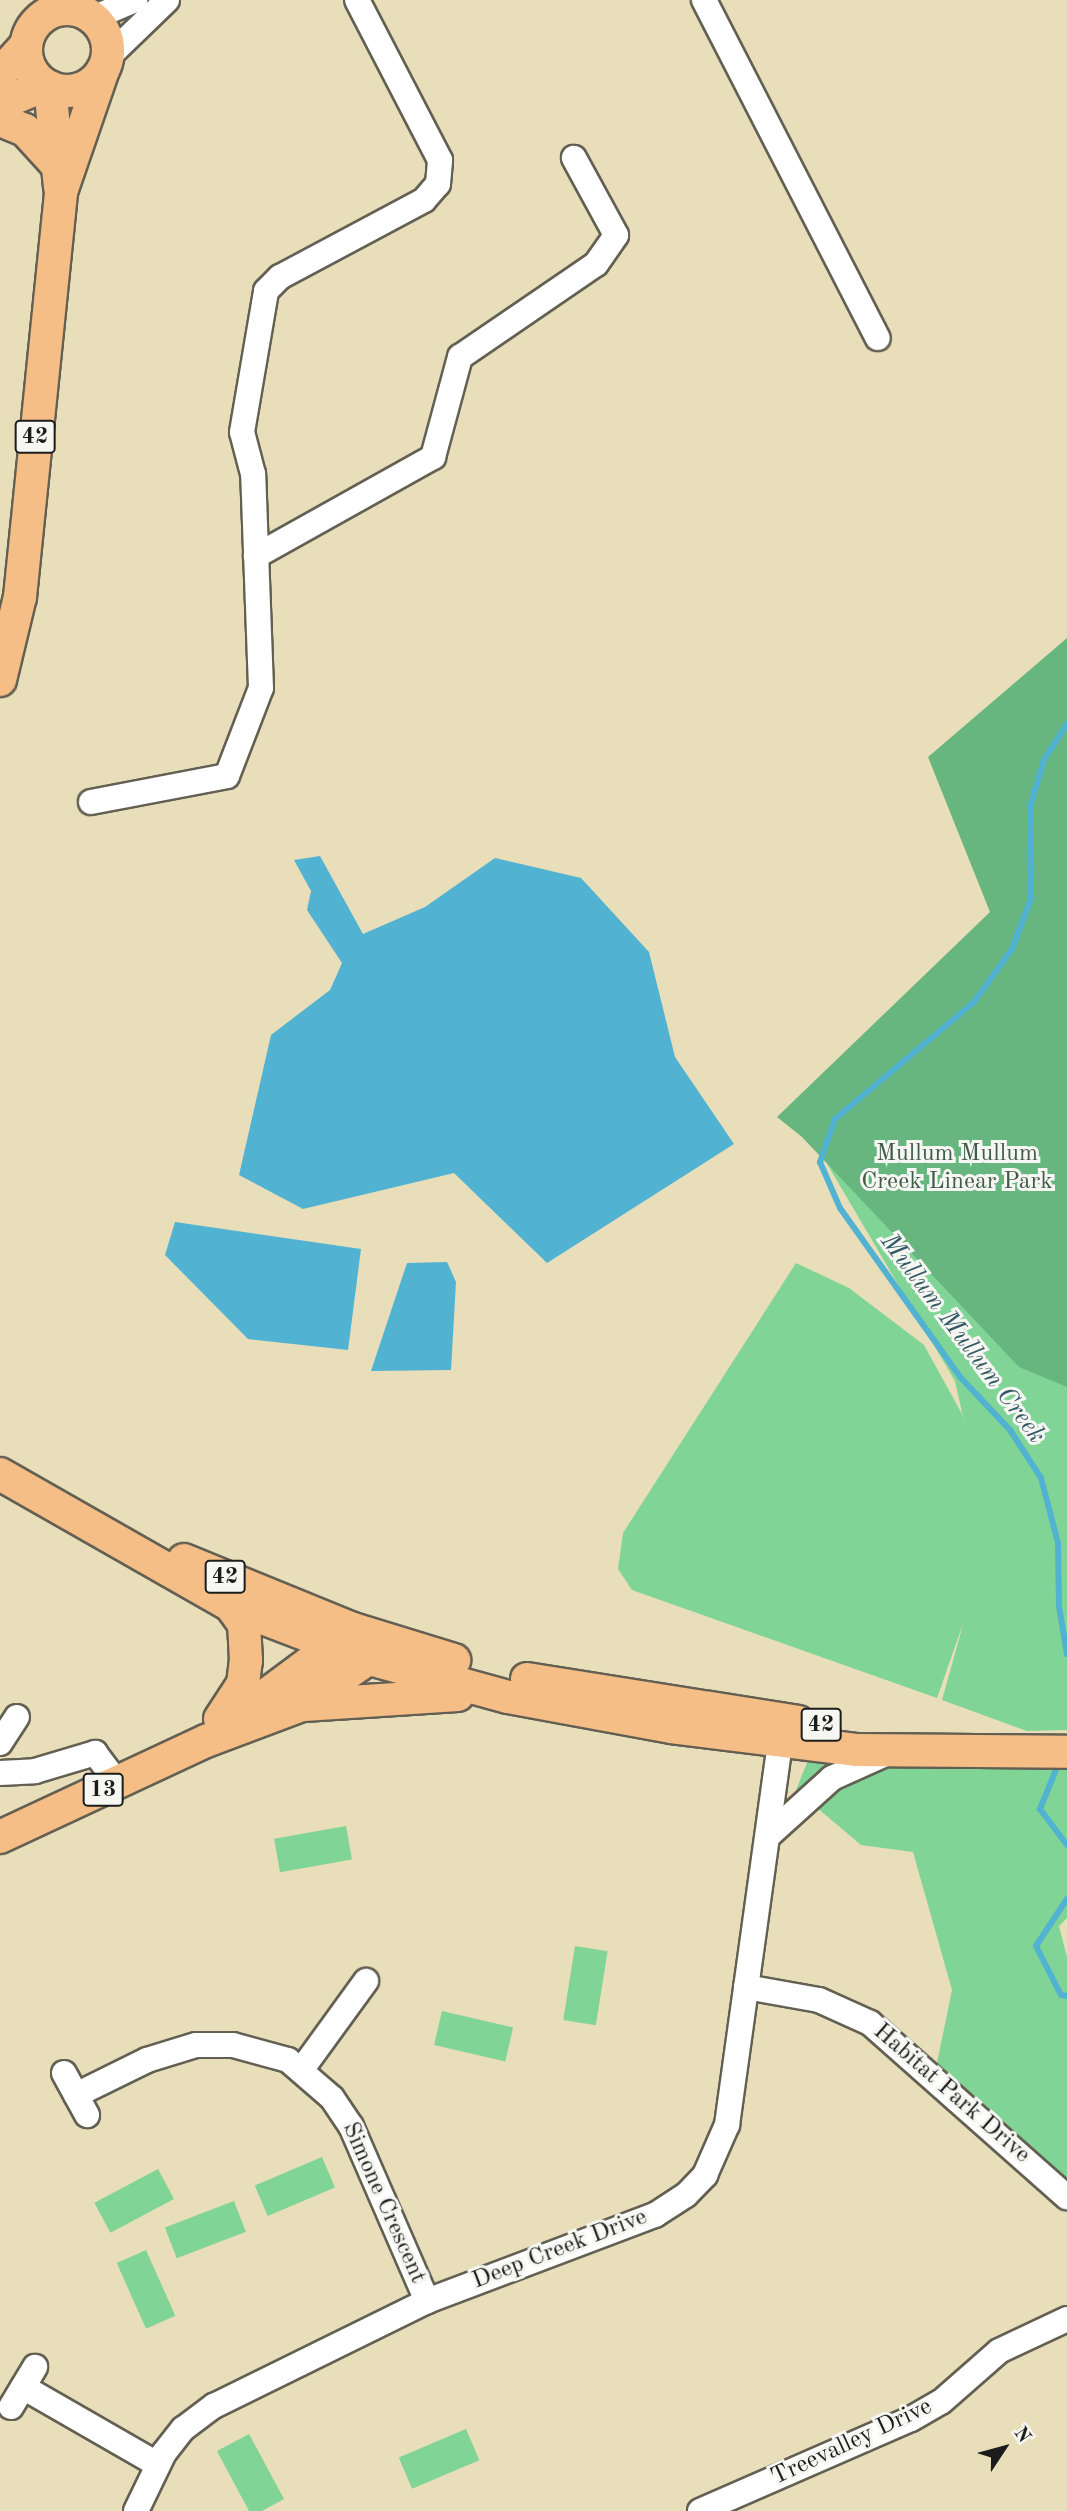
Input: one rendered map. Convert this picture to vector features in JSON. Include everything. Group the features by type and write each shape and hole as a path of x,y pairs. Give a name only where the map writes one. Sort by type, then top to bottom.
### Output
{"main road":[{"path":"0,74 26,45 46,9 90,11 106,36 106,64 80,89 47,86 0,104"},
{"name":"42","path":"0,680 20,597 58,178 47,86 31,71 26,45"},
{"name":"42","path":"58,178 106,64"},
{"path":"0,120 25,130 58,178"},
{"name":"42","path":"0,1474 96,1526 231,1606 345,1638 508,1696 671,1727 886,1734 950,1752"},
{"name":"42","path":"96,1526 345,1638"},
{"path":"206,1741 243,1684 244,1624 231,1606"},
{"name":"13","path":"206,1741 345,1638"},
{"name":"42","path":"380,1650 895,1750 1067,1752"},
{"name":"13","path":"0,1837 206,1741 302,1705 380,1650"},
{"path":"302,1705 336,1706 429,1693 508,1696"}],"street":[{"path":"90,11 135,0"},
{"path":"106,64 167,0"},
{"path":"91,802 227,776 261,688 253,474 242,432 266,291 280,277 424,200 438,184 440,160 357,0"},
{"path":"704,0 878,338"},
{"path":"256,556 433,457 460,357 596,264 615,235 574,159"},
{"path":"0,1743 17,1717"},
{"name":"Deep Creek Drive","path":"136,2511 156,2464 184,2429 214,2406 427,2301 629,2226 686,2195 713,2162 727,2125 782,1730"},
{"path":"769,1835 832,1778 895,1750"},
{"path":"0,1773 35,1771 95,1753 118,1783"},
{"path":"302,2069 366,1981"},
{"name":"Habitat Park Drive","path":"746,1987 819,2000 870,2023 1067,2197"},
{"name":"Simone Crescent","path":"76,2094 147,2060 196,2045 254,2049 302,2069 332,2098 351,2126 427,2301"},
{"name":"Treevalley Drive","path":"700,2511 911,2420 941,2402 999,2351 1067,2319"},
{"path":"23,2387 156,2464"}],"green space":[{"name":"Mullum Mullum Creek Linear Park","path":"1067,638 1067,1387 1019,1367 802,1137 777,1117 990,912 928,757"},
{"path":"1067,741 1067,1730 1027,1731 942,1700 964,1621 937,1698 632,1590 618,1569 623,1533 796,1263 849,1288 924,1345 962,1414 967,1435 955,1381 826,1162 1024,948"},
{"path":"1067,1752 1067,1918 1059,1926 1067,1957 1067,2182 937,2063 952,1990 913,1852 861,1845 796,1790 811,1753"},
{"path":"346,1826 352,1859 280,1872 274,1839"},
{"path":"575,1946 608,1951 596,2025 563,2020"},
{"path":"442,2011 513,2027 505,2062 434,2045"},
{"path":"322,2157 335,2187 268,2216 255,2186"},
{"path":"158,2169 174,2199 110,2233 94,2203"},
{"path":"234,2201 246,2232 177,2258 165,2228"},
{"path":"146,2250 175,2316 146,2329 117,2263"},
{"path":"466,2429 479,2460 412,2489 399,2458"},
{"path":"249,2434 284,2499 262,2511 249,2511 217,2451"}],"water":[{"path":"320,856 363,934 425,907 495,858 581,878 649,952 675,1057 734,1144 547,1263 454,1173 303,1209 239,1175 271,1035 330,990 342,963 307,910 311,891 294,860"},
{"path":"175,1222 361,1249 348,1350 248,1339 165,1255"},
{"path":"447,1262 456,1282 451,1370 371,1371 407,1263"}],"waterway":[{"name":"Mullum Mullum Creek","path":"1067,724 1044,760 1030,807 1031,898 1012,949 974,1002 835,1119 820,1162 840,1208 961,1378 1010,1430 1041,1478 1058,1543 1059,1607 1067,1654"},
{"name":"Mullum Mullum Creek","path":"1059,1762 1040,1809 1067,1845"},
{"name":"Mullum Mullum Creek","path":"1067,1899 1036,1946 1061,1995 1067,1996"}]}
